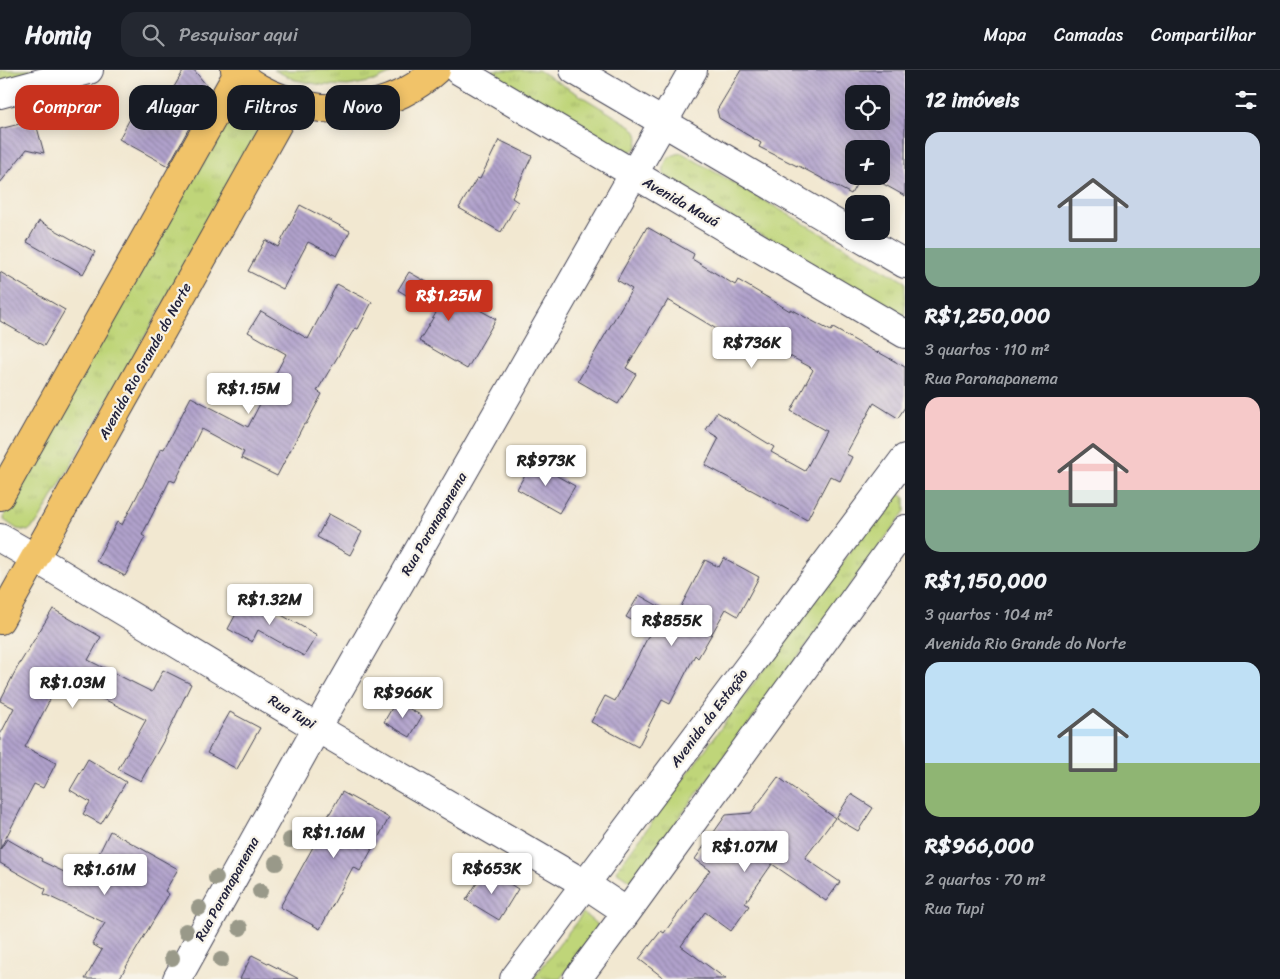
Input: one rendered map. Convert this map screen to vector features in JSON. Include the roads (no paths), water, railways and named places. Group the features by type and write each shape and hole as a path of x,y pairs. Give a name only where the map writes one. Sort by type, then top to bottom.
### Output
{"main road":[{"path":"315,107 352,108 393,98 412,88 436,70"},
{"path":"0,496 236,72 254,85"},
{"name":"Avenida Rio Grande do Norte","path":"0,620 274,130"}],"street":[{"path":"0,94 89,70"},
{"name":"Avenida Mauá","path":"458,70 905,334"},
{"path":"574,70 905,264"},
{"name":"Rua Paranapanema","path":"177,979 693,70"},
{"name":"Avenida da Estação","path":"514,979 903,466"},
{"path":"577,979 905,529"},
{"name":"Rua Tupi","path":"0,538 318,728 585,884 627,912"}]}
